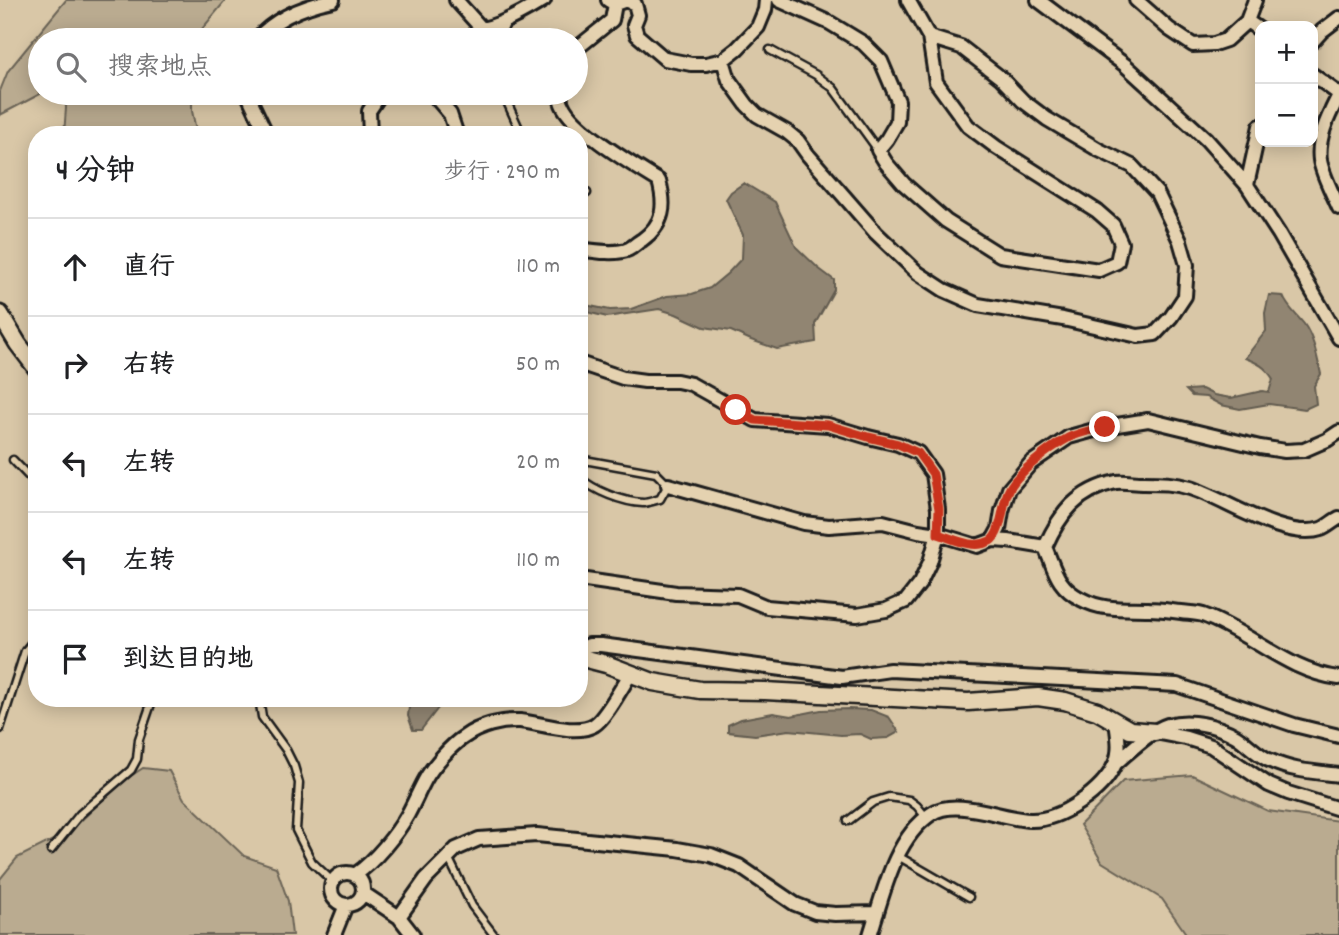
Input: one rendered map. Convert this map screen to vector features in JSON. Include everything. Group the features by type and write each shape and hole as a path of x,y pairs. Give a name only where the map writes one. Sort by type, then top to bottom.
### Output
{"street":[{"path":"268,28 311,5 333,0"},
{"path":"456,0 478,28"},
{"path":"495,28 544,0"},
{"path":"635,25 619,26 612,20 612,2 638,2 635,25 638,35 665,59 706,64 723,60 758,27 766,0"},
{"path":"779,0 830,23 863,43 881,61 898,101 897,122 878,150 904,184 946,221 1000,254 1099,270 1117,262 1121,243 1113,225 1097,211 996,147 968,125 936,82 929,37 908,0"},
{"path":"1038,0 1125,65 1206,139 1247,185 1279,234 1339,338"},
{"path":"1136,0 1169,29 1193,45 1214,44 1226,40 1247,21 1255,0"},
{"path":"1318,35 1339,18"},
{"path":"588,39 612,20"},
{"path":"1247,21 1255,27"},
{"path":"723,60 729,79 747,105 757,115 799,141 876,233 918,274 944,290 978,305 1063,319 1138,336 1155,334 1185,296 1187,265 1180,241 1157,193 1132,166 1099,150 1023,102 1002,78 961,47 929,37"},
{"path":"1318,79 1339,94 1322,137 1320,161 1339,208"},
{"path":"253,105 263,126"},
{"path":"370,126 369,111 373,105"},
{"path":"442,105 450,114 454,126"},
{"path":"563,105 580,126"},
{"path":"588,133 659,181 664,200 661,218 648,235 628,250 588,250"},
{"path":"1247,185 1255,147"},
{"path":"0,314 28,357"},
{"path":"588,366 623,378 645,381 677,380 691,384 755,420 828,425 898,444 918,453 933,474 939,509 938,534 930,562 920,583 906,601 886,610 857,615 767,607 738,595 676,593 588,580"},
{"path":"993,540 999,529 1009,489 1031,463 1069,437 1105,427 1147,420 1285,451 1304,450 1339,432"},
{"path":"1339,518 1320,529 1296,530 1269,523 1192,488 1168,483 1119,482 1098,488 1065,510 1045,547 1063,587 1088,603 1111,609 1153,608 1201,614 1285,660 1339,678"},
{"path":"668,485 804,523 829,526 883,522 977,546 993,540 1045,547"},
{"path":"588,645 842,677 890,670 1177,685 1294,725 1339,736"},
{"path":"588,659 653,682 700,690 968,702 1038,697 1065,701 1097,711 1130,730 1186,738 1211,746 1269,785 1339,809"},
{"path":"356,874 365,868 390,838 407,816 426,778 463,737 485,725 517,721 577,730 594,725 631,673"},
{"path":"1116,722 1119,745 1116,763"},
{"path":"870,935 897,855 915,826 933,812 951,807 988,811 1027,820 1042,819 1066,810 1099,788 1116,763 1167,725 1195,723 1218,729 1234,736 1267,760 1289,768 1339,775"},
{"path":"399,918 426,879 456,849 479,839 537,835 711,855 739,866 795,904 815,912 877,913"},
{"path":"345,872 356,874 363,883 363,893 356,902 341,904 331,892 332,881 345,872"},
{"path":"363,893 399,918 413,935"},
{"path":"334,935 346,905"}],"lane":[{"path":"504,28 508,19"},
{"path":"770,50 816,75 833,88 878,150"},
{"path":"508,105 518,126"},
{"path":"13,460 28,476"},
{"path":"588,461 656,472 668,485 660,499 645,503 613,496 588,486"},
{"path":"0,729 28,647"},
{"path":"51,850 80,814 131,770 137,759 139,738 150,707"},
{"path":"260,707 262,718 286,750 299,783 296,830 312,862 332,881"},
{"path":"848,821 873,802 889,797 909,800 926,817"},
{"path":"897,855 969,897"},
{"path":"447,857 472,906 494,935"}],"shaded area":[{"path":"66,0 226,0 203,28 43,28"},
{"path":"28,47 28,100 0,115 0,91 8,71"},
{"path":"66,105 192,105 195,126 65,126"},
{"path":"744,183 775,202 796,247 834,280 834,290 815,324 816,342 777,349 731,331 704,327 659,309 607,317 588,312 588,306 610,310 631,309 667,296 692,294 710,288 728,273 742,258 743,235 726,199"},
{"path":"1269,295 1283,296 1310,335 1321,374 1314,386 1316,404 1305,409 1269,404 1240,409 1221,405 1206,397 1192,396 1186,390 1202,389 1214,395 1231,398 1269,392 1273,379 1261,366 1245,358 1266,331 1265,313"},
{"path":"409,707 439,707 421,730 413,730 408,716"},
{"path":"821,710 871,710 889,717 899,732 888,738 871,739 860,734 789,730 755,735 728,732 728,725 741,719 773,713 791,716"},
{"path":"143,768 169,771 184,799 244,856 276,867 288,901 292,935 0,935 0,879 17,858 69,832 123,781"},
{"path":"1192,775 1268,811 1339,821 1339,935 1187,935 1162,899 1102,862 1080,825 1123,781"}],"route":[{"path":"736,410 755,420 828,425 898,444 918,453 933,474 939,509 938,534 977,546 993,540 999,529 1009,489 1031,463 1069,437 1105,427"}]}
